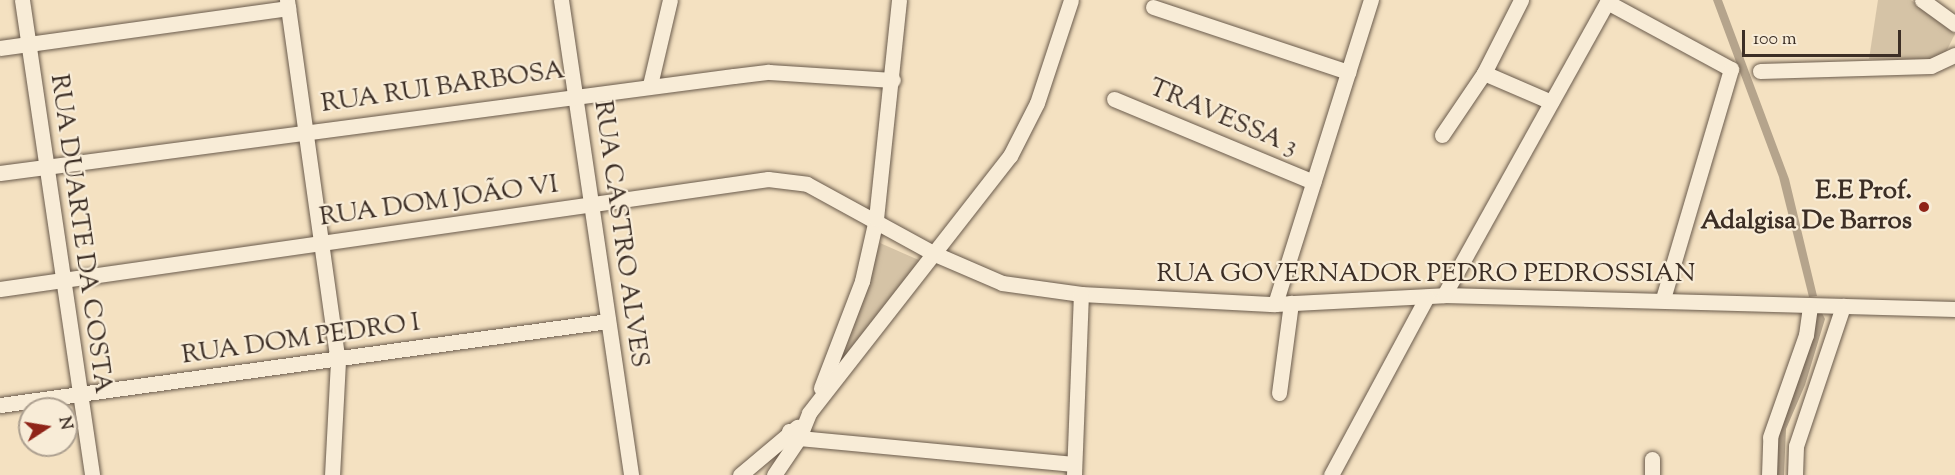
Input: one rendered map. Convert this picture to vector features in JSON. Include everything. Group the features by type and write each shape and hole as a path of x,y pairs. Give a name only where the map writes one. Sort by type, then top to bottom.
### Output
{"street":[{"name":"RUA DUARTE DA COSTA","path":"22,0 44,166 92,475"},
{"name":"RUA CASTRO ALVES","path":"561,0 631,475"},
{"path":"650,85 670,0"},
{"path":"774,475 839,348 876,219 893,80 899,0"},
{"path":"740,475 800,426 1010,156 1037,103 1071,0"},
{"path":"1275,304 1371,0"},
{"path":"1442,135 1484,73 1521,0"},
{"path":"1922,0 1955,24"},
{"path":"1444,295 1607,1 1731,69 1663,299"},
{"path":"0,48 288,4 308,131 338,361 332,475"},
{"path":"1153,7 1348,72"},
{"path":"1760,71 1931,66 1955,55"},
{"name":"RUA RUI BARBOSA","path":"0,172 575,93 769,72 893,80"},
{"path":"1484,73 1551,102"},
{"name":"TRAVESSA 3","path":"1114,99 1313,182"},
{"name":"RUA DOM JOÃO VI","path":"0,289 768,179 807,184 876,219"},
{"name":"RUA GOVERNADOR PEDRO PEDROSSIAN","path":"876,219 935,254 1002,283 1082,294 1275,304 1444,295 1663,299 1812,306 1955,309"},
{"path":"800,426 1074,470 1082,294"},
{"path":"1331,475 1427,297"},
{"path":"1279,393 1291,303"},
{"path":"1769,475 1770,436 1806,334 1812,306"},
{"path":"1796,475 1796,446 1839,306"},
{"name":"RUA DOM PEDRO I","path":"0,405 338,361 608,321"},
{"path":"1652,475 1653,459"}],"shaded area":[{"path":"1713,0 1722,0 1789,179 1817,296 1809,297 1779,177"},
{"path":"1878,0 1911,0 1955,34 1946,52 1932,61 1869,59"},
{"path":"880,243 921,261 837,366 853,328"},
{"path":"1821,311 1825,319 1805,385 1786,429 1784,475 1772,475 1773,436 1812,312"}],"place":[{"name":"E.E Prof. Adalgisa De Barros","path":"1924,207"}]}
